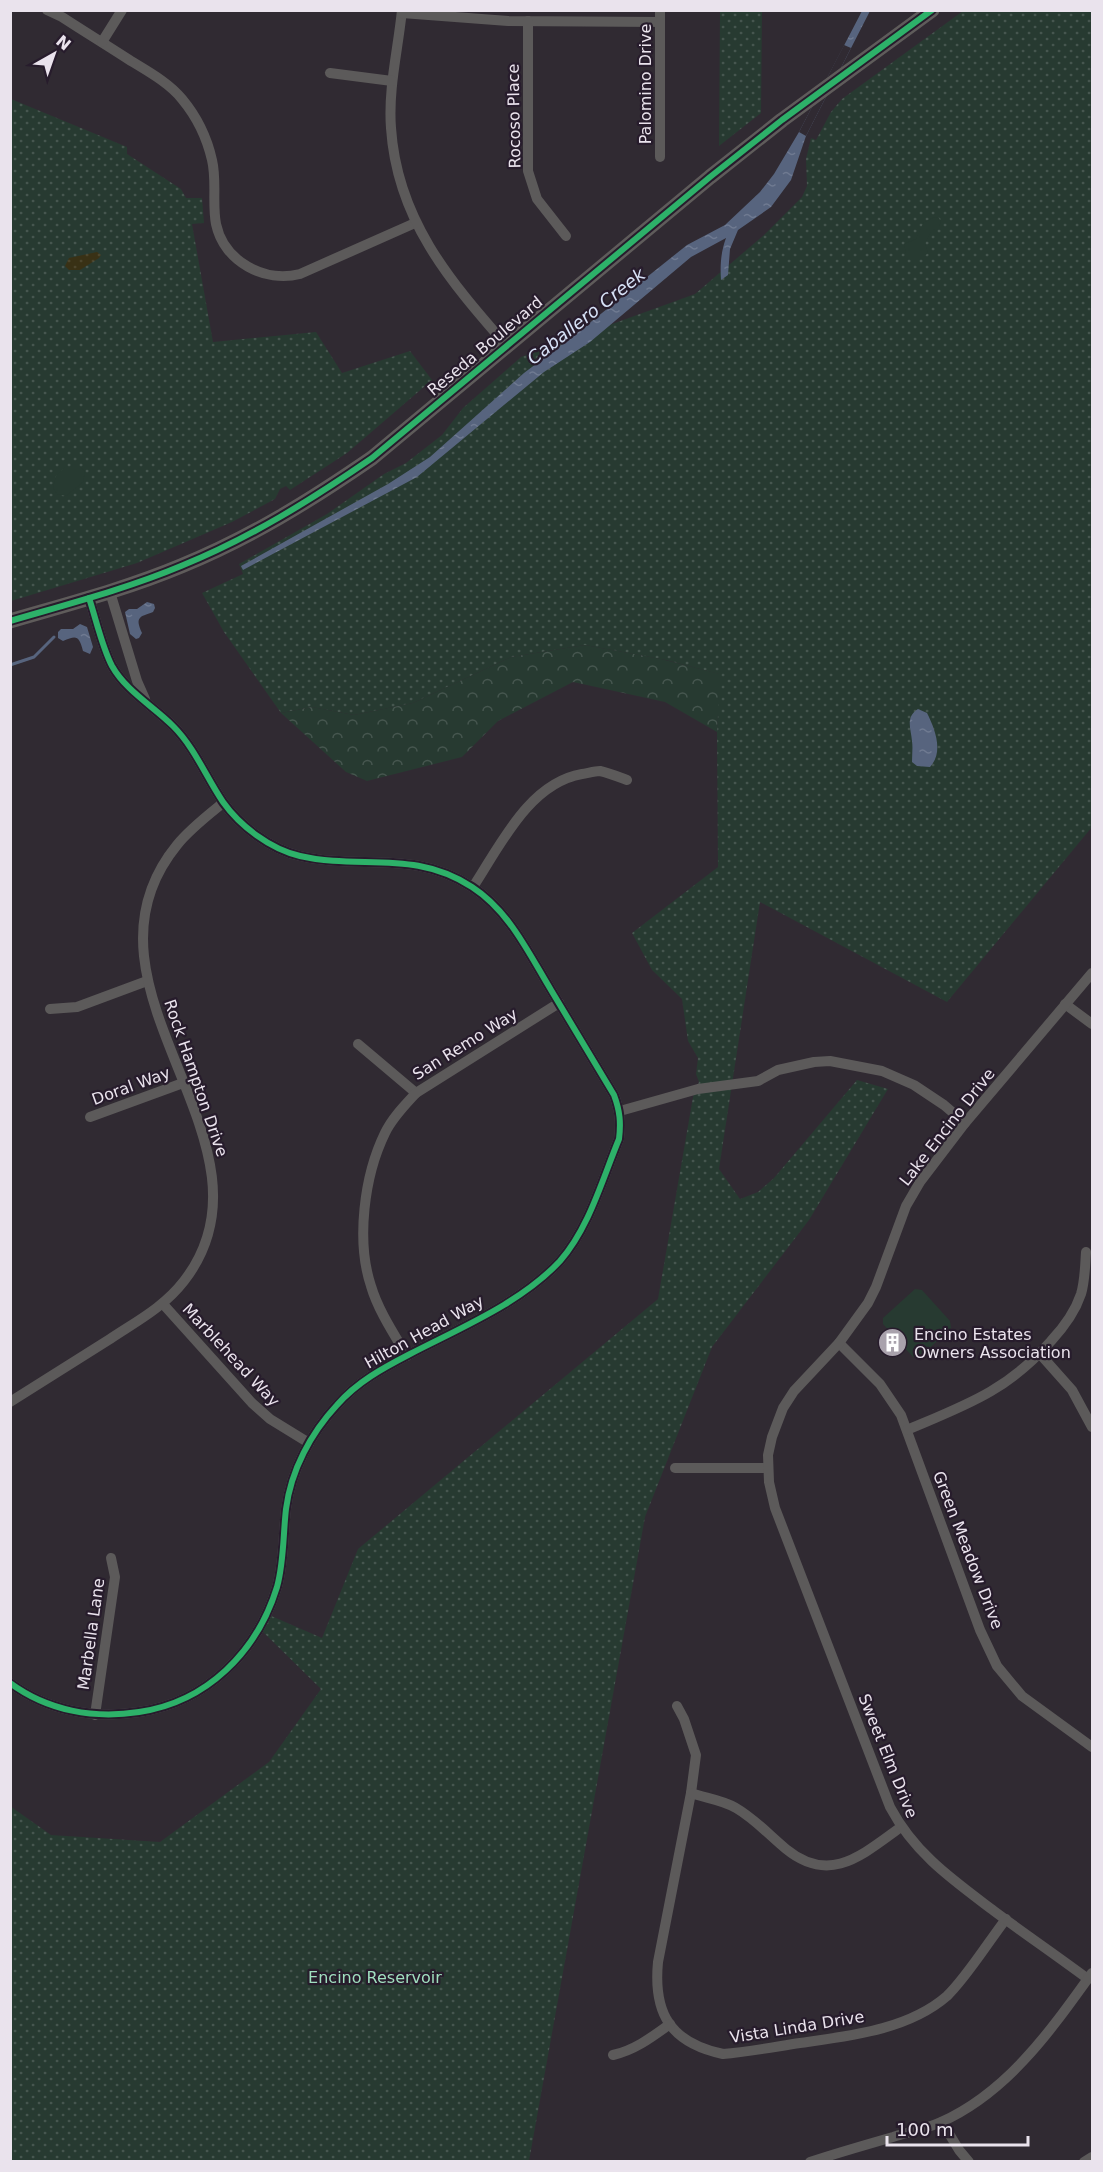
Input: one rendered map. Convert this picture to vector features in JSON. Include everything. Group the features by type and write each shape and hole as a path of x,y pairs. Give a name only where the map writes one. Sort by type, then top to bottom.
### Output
{"main road":[{"name":"Reseda Boulevard","path":"10,621 110,592 180,567 281,518 372,458 710,177 833,82 932,10"}],"street":[{"path":"47,10 160,79 181,98 196,117 213,162 216,224 222,240 233,255 251,269 269,276 286,278 300,274 415,223"},
{"path":"102,42 122,10"},
{"name":"Palomino Drive","path":"660,10 660,157"},
{"path":"506,345 450,278 430,250 415,223 401,187 391,129 392,81 402,12 457,18 528,21 660,22"},
{"name":"Rocoso Place","path":"528,21 528,171 537,199 566,236"},
{"path":"330,73 392,81"},
{"path":"110,592 136,681 145,700"},
{"name":"Hilton Head Way","path":"89,598 111,666 127,688 145,700 175,728 198,758 223,803 241,823 258,836 278,848 318,859 431,867 473,887 504,914 614,1095 620,1111 619,1139 586,1219 575,1241 560,1260 542,1278 518,1296 385,1367 350,1391 325,1419 297,1467 289,1492 277,1586 259,1629 238,1661 216,1680 175,1704 121,1715 95,1715"},
{"path":"473,887 520,815 534,798 555,783 576,775 599,771 627,780"},
{"name":"Rock Hampton Drive","path":"10,1402 163,1304 185,1280 201,1253 209,1232 214,1206 211,1161 147,981 142,951 148,899 158,874 175,847 192,828 223,803"},
{"name":"Lake Encino Drive","path":"768,1468 772,1437 783,1408 809,1372 839,1343 872,1295 906,1206 920,1182 965,1124 1092,973"},
{"path":"50,1009 76,1007 147,981"},
{"name":"San Remo Way","path":"407,1356 372,1290 363,1254 362,1230 370,1180 385,1132 416,1093 559,1003"},
{"path":"1065,1004 1092,1024"},
{"path":"358,1044 416,1093"},
{"path":"620,1111 698,1089 758,1081 777,1070 814,1062 846,1063 882,1071 914,1085 965,1124"},
{"name":"Doral Way","path":"90,1117 183,1083"},
{"path":"907,1430 991,1393 1015,1377 1040,1354 1069,1319 1076,1305 1083,1284 1086,1252"},
{"name":"Marblehead Way","path":"163,1304 252,1403 270,1419 309,1443"},
{"name":"Green Meadow Drive","path":"839,1343 880,1384 901,1414 980,1630 998,1666 1022,1696 1092,1747"},
{"path":"1040,1354 1072,1390 1092,1427"},
{"path":"675,1468 768,1468"},
{"name":"Sweet Elm Drive","path":"768,1468 775,1508 890,1807 901,1827 923,1855 1006,1919 1090,1976"},
{"name":"Marbella Lane","path":"95,1715 115,1577 111,1558"},
{"path":"10,1683 44,1703 65,1710 95,1715"},
{"name":"Vista Linda Drive","path":"677,1706 688,1729 696,1755 691,1793 658,1962 657,1987 659,2004 677,2034 687,2042 704,2050 723,2054 844,2037 878,2029 926,2010 948,1995 1006,1919"},
{"path":"691,1793 733,1806 750,1817 787,1850 813,1865 830,1867 846,1862 901,1827"},
{"path":"810,2162 942,2122 982,2097 1012,2073 1041,2042 1090,1976"},
{"path":"613,2055 626,2052 645,2042 670,2024"},
{"path":"942,2122 969,2162"},
{"path":"1084,2162 1092,2157"}],"green space":[{"path":"720,11 762,11 761,113 719,146"},
{"name":"Encino Reservoir","path":"963,11 1092,11 1092,827 947,1002 760,902 719,1169 740,1199 758,1192 774,1178 857,1080 888,1089 809,1220 712,1347 645,1517 529,2161 11,2161 10,1806 51,1835 160,1842 269,1762 321,1689 261,1630 269,1615 322,1638 358,1549 658,1299 693,1097 699,1082 696,1074 698,1058 688,1041 682,999 652,970 632,933 718,867 719,674 666,660 585,645 511,657 413,703 354,715 312,707 281,713 224,632 202,593 243,574 239,564 327,514 384,474 406,463 442,435 463,408 521,357 695,294 764,235 802,197 807,186 806,159 811,138 816,140 831,112 842,99"},
{"path":"11,99 127,147 127,154 181,189 186,198 202,198 204,223 192,224 213,342 316,332 342,373 410,351 432,380 347,453 290,490 286,486 280,489 275,499 232,522 137,563 11,601"},
{"path":"935,217 941,222 931,232 925,243 928,253 922,258 912,258 906,253 904,244 916,239 924,222"},
{"path":"65,467 80,467 85,471 83,482 66,496 57,494 53,488 56,476"},
{"path":"585,645 661,659 720,674 717,732 665,702 573,682 498,721 462,757 367,781 346,772 281,713 312,707 354,715 413,703 511,657"},
{"path":"915,1289 922,1290 950,1321 951,1328 920,1357 913,1357 883,1324 883,1318"}],"sand":[{"path":"97,252 101,255 99,258 80,270 69,270 65,266 69,258"}],"water":[{"path":"862,11 870,11 806,136 791,180 771,207 738,230 730,249 728,275 721,280 721,258 726,238 691,257 590,342 544,372 417,477 243,570 241,566 388,484 430,457 524,373 687,245 725,225 760,192 774,174 799,132"},
{"path":"147,602 154,604 155,608 153,612 140,618 142,633 136,639 130,634 125,612 129,609 137,609"},
{"path":"80,624 87,627 93,647 90,654 83,651 77,638 63,641 58,638 58,632 61,629 73,629"},
{"path":"918,709 927,713 937,740 937,754 930,767 917,766 912,762 910,719"}],"pier":[{"path":"844,45 851,48 806,136 799,132"}],"waterway":[{"name":"Caballero Creek","path":"10,665 34,657 54,637"}],"cycle path":[{"path":"10,621 118,589 207,555 280,517 349,474 372,458 710,177 782,120 932,10"},
{"path":"10,1683 40,1700 72,1711 122,1714 164,1706 186,1697 207,1685 226,1670 257,1633 268,1611 279,1578 286,1509 292,1480 297,1466 319,1428 345,1397 371,1376 509,1302 527,1290 560,1261 587,1219 620,1133 619,1112 614,1095 526,947 497,908 472,887 450,875 429,868 387,862 322,860 300,856 278,848 247,828 223,802 181,735 132,691 118,675 105,650 89,598"}],"place":[{"name":"Encino Estates Owners Association","path":"893,1343"}]}
